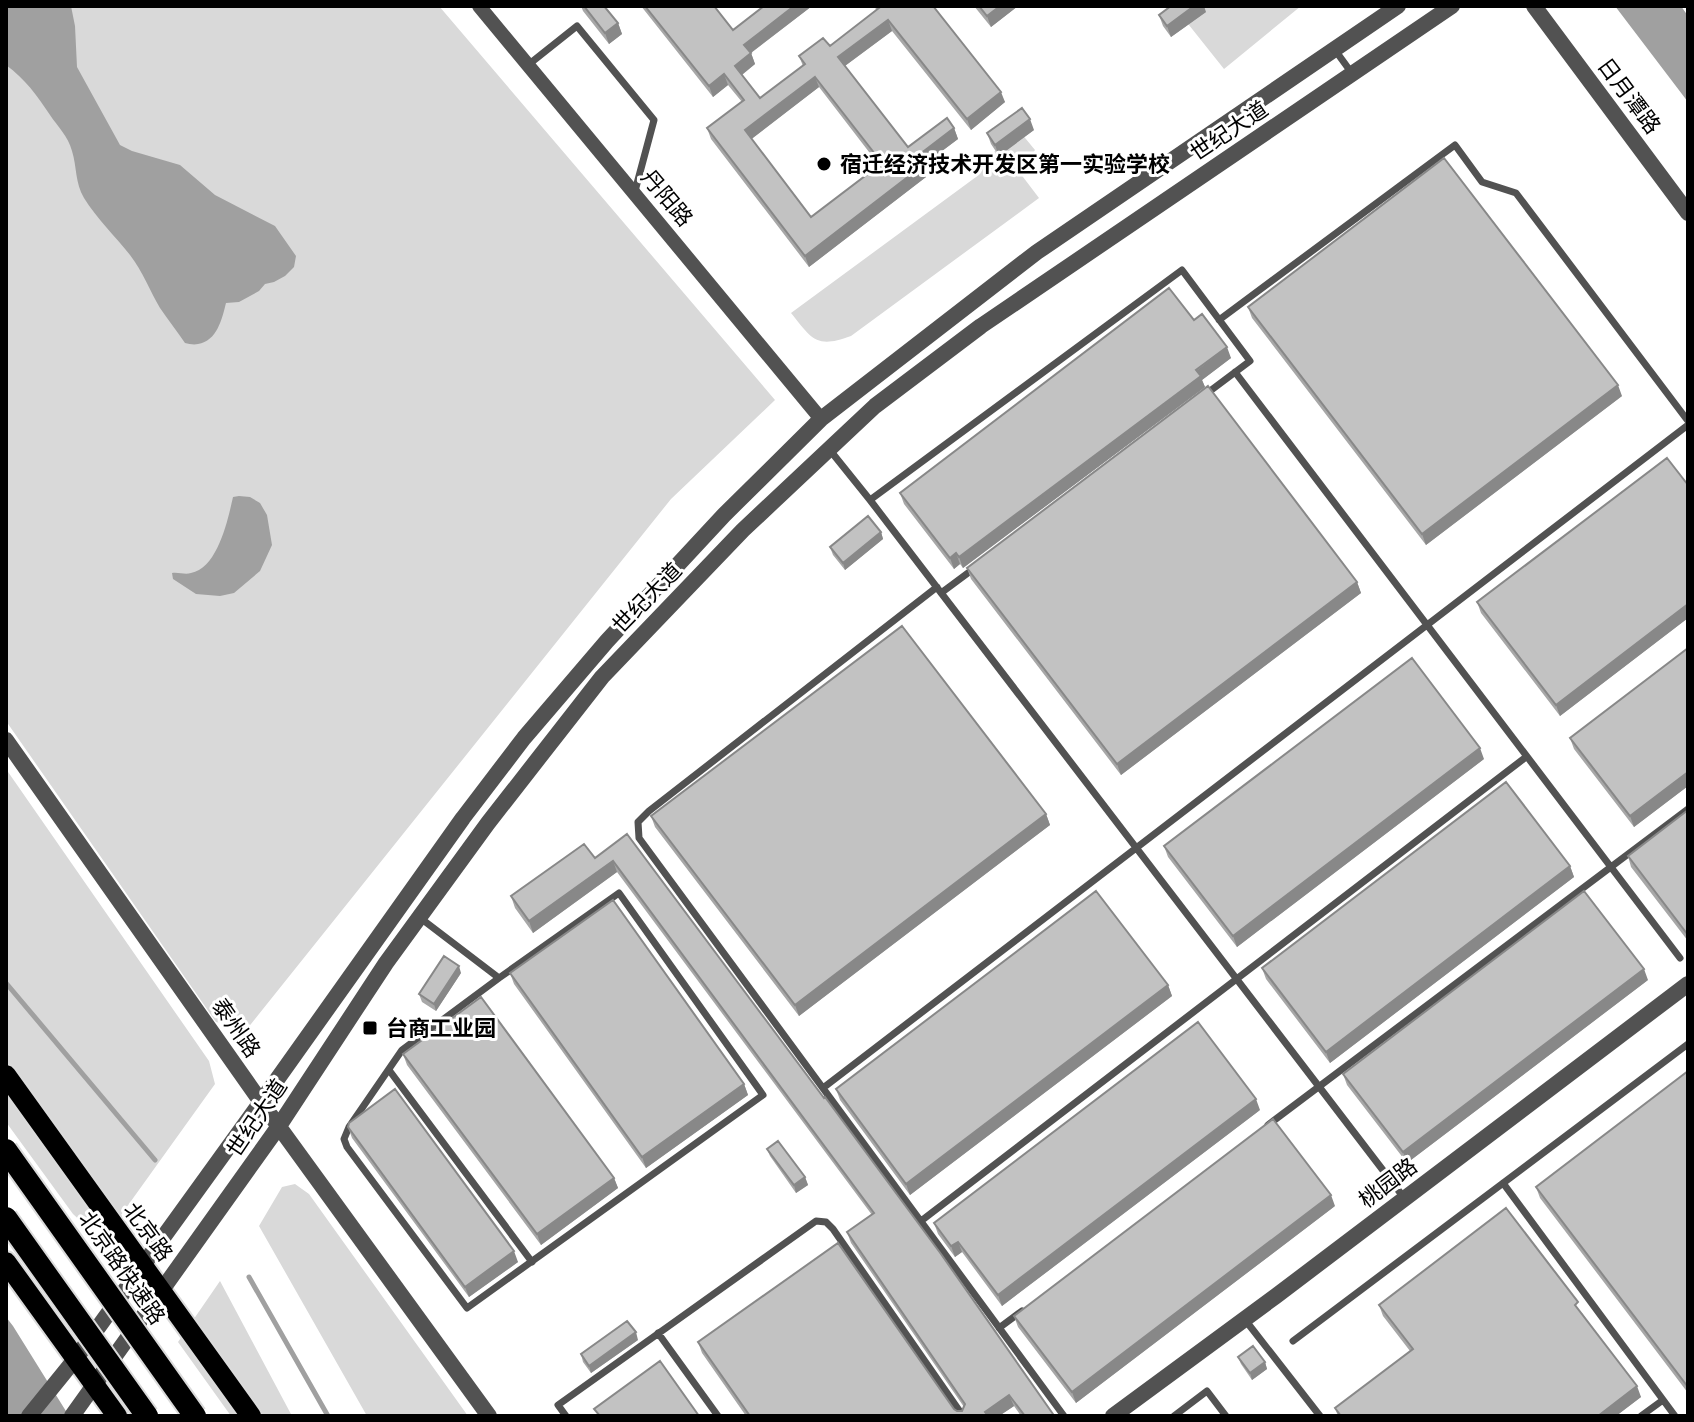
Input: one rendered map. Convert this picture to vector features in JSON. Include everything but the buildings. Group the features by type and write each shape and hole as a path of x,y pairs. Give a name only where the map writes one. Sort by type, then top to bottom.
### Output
{"highway":[{"name":"北京路快速路","path":"6,1150 195,1416"},
{"path":"6,1218 147,1416"}],"main road":[{"name":"北京路","path":"6,1075 251,1416"},
{"path":"6,1262 117,1416"}],"street":[{"name":"丹阳路","path":"479,6 821,419"},
{"name":"世纪大道","path":"29,1416 76,1358 466,813 530,731 607,641 724,515 821,419 1037,252 1398,6"},
{"name":"世纪大道","path":"73,1415 279,1126 386,963 485,827 602,677 743,530 875,406 981,326 1452,6"},
{"name":"日月潭路","path":"1534,6 1688,213"},
{"name":"泰州路","path":"6,740 261,1102 489,1416"},
{"name":"桃园路","path":"1113,1416 1688,984"}],"lane":[{"path":"528,65 577,26 654,120 635,193"},
{"path":"1334,49 1352,74"},
{"path":"1219,320 1455,145 1482,182 1516,193 1686,420"},
{"path":"870,500 1182,270 1250,361 1196,401"},
{"path":"1235,372 1680,958"},
{"path":"823,1088 1427,625 1686,420 1688,407"},
{"path":"829,449 1405,1199"},
{"path":"980,565 939,590 661,801 638,822 639,838 1064,1416"},
{"path":"921,1221 1526,757"},
{"path":"1258,1133 1688,809"},
{"path":"466,813 485,827"},
{"path":"619,893 763,1095 467,1308 344,1139 402,1050 499,978 619,893"},
{"path":"419,917 499,978"},
{"path":"1293,1341 1688,1044"},
{"path":"389,1070 532,1262"},
{"path":"1503,1183 1675,1416"},
{"path":"566,1416 558,1405 816,1221 826,1222 833,1229 963,1416"},
{"path":"999,1328 1024,1310"},
{"path":"1245,1319 1320,1416"},
{"path":"658,1333 718,1416"},
{"path":"1174,1416 1207,1391 1226,1416"},
{"path":"1641,1416 1663,1400"}],"shaded area":[{"path":"6,6 439,6 775,400 671,499 247,1029 216,1022 6,721"},
{"path":"6,6 71,6 77,67 120,145 180,165 215,195 275,226 296,256 294,267 285,276 265,284 239,302 226,303 218,328 210,339 195,344 185,343 160,308 135,261 84,198 65,136 30,88 6,65"},
{"path":"1194,6 1301,6 1224,69 1181,15"},
{"path":"1615,6 1681,6 1688,16 1688,102"},
{"path":"1021,133 1035,150 1020,173 1039,198 851,336 822,341 804,329 791,313 976,177 995,151"},
{"path":"233,497 250,497 260,503 267,515 272,545 260,571 234,593 220,596 196,594 173,579 172,573 191,573 208,562 220,541"},
{"path":"6,769 209,1061 215,1084 116,1222 104,1229 86,1226 73,1214 6,1122"},
{"path":"295,1184 309,1194 468,1416 367,1416 259,1226 282,1187"},
{"path":"220,1281 292,1416 231,1416 178,1342"},
{"path":"6,1317 13,1326 69,1416 6,1416"}],"waterway":[{"path":"6,983 155,1160"},
{"path":"249,1277 328,1416"}],"place":[{"name":"宿迁经济技术开发区第一实验学校","path":"824,164"},
{"name":"台商工业园","path":"370,1028"}]}
